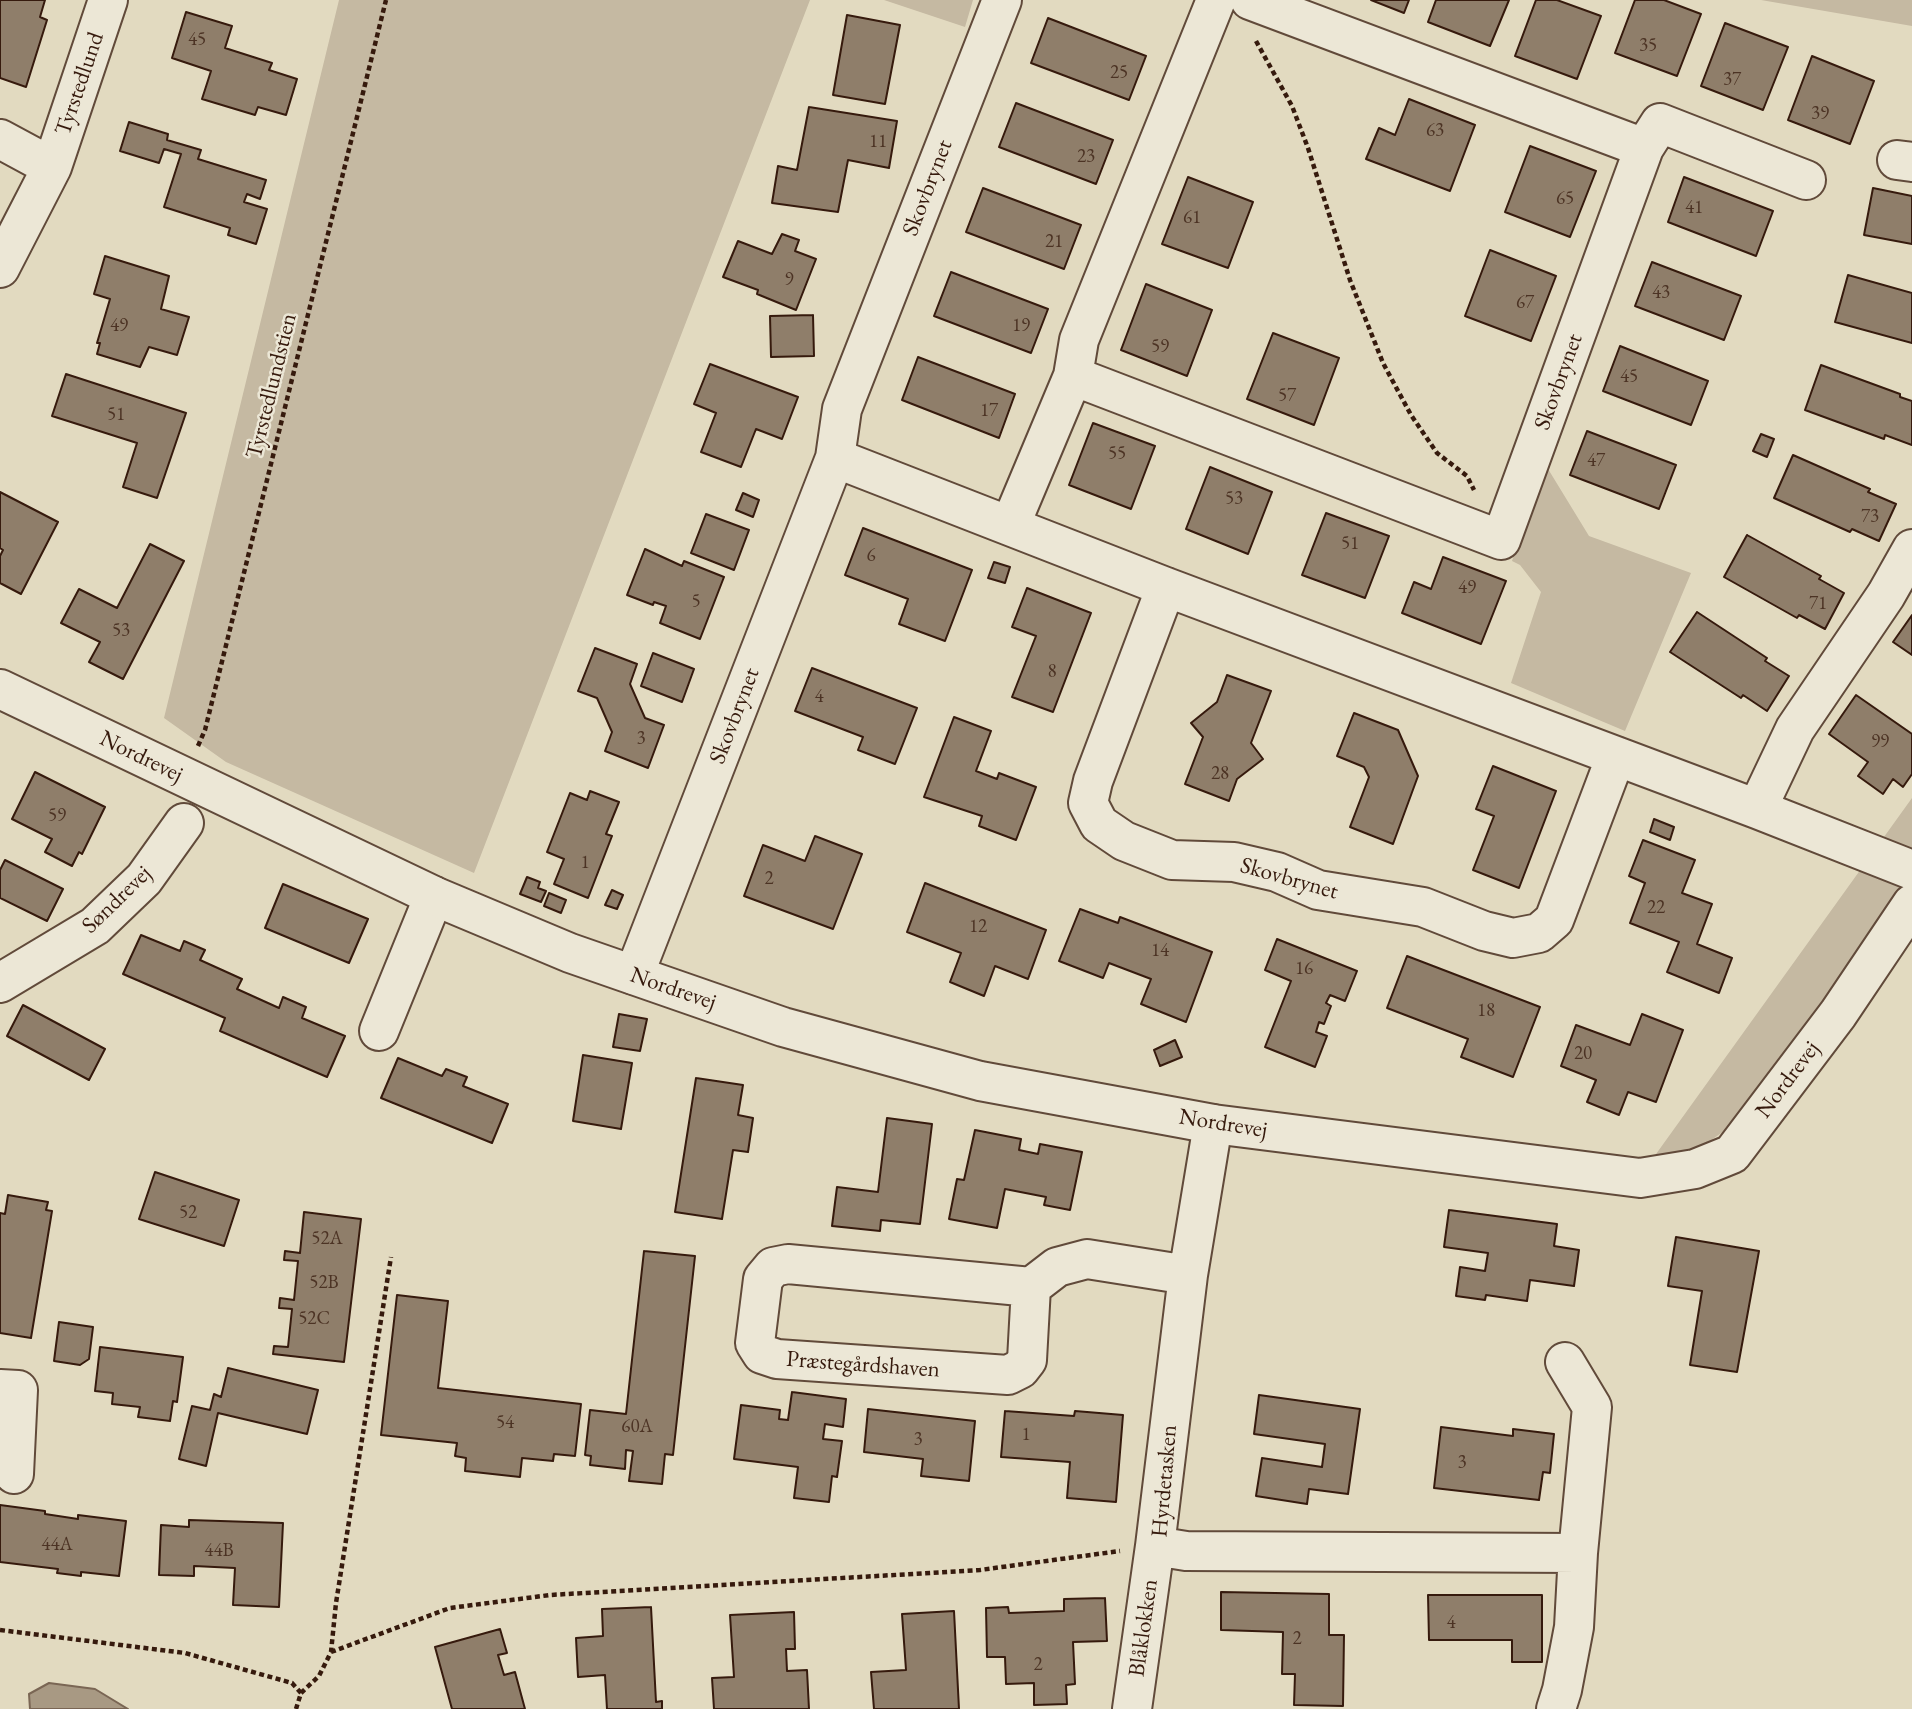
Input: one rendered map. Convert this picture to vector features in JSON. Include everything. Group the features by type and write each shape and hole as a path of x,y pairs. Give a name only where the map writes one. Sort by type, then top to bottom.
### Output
{"street":[{"name":"Tyrstedlund","path":"0,268 52,167 108,0"},
{"name":"Skovbrynet","path":"634,975 835,458 842,409 1002,0"},
{"path":"1010,526 1073,376 1079,340 1216,0"},
{"path":"1250,0 1644,148"},
{"name":"Skovbrynet","path":"1501,540 1644,148 1660,123 1806,180"},
{"name":"Tyrstedlund","path":"0,139 52,167"},
{"path":"1073,376 1501,540"},
{"path":"835,458 1166,587 1912,870"},
{"path":"1757,809 1795,729 1886,595 1912,549"},
{"name":"Skovbrynet","path":"1166,587 1093,781 1088,803 1099,824 1124,841 1172,860 1234,862 1278,872 1318,890 1423,907 1484,931 1513,938 1539,933 1554,920 1616,756"},
{"name":"Nordrevej","path":"0,689 434,896 570,953 783,1027 981,1081 1213,1124 1640,1178 1695,1168 1732,1154 1838,1014 1912,904"},
{"name":"Søndrevej","path":"0,982 95,926 144,879 184,823"},
{"path":"379,1031 434,896"},
{"name":"Hyrdetasken","path":"1213,1124 1188,1275 1155,1546 1186,1551 1578,1553"},
{"path":"1031,1287 1057,1267 1087,1259 1188,1275"},
{"name":"Præstegårdshaven","path":"788,1264 1031,1287 1027,1360 1020,1369 1009,1375 777,1359 762,1353 755,1343 763,1279 773,1267 788,1264"},
{"path":"1556,1709 1574,1627 1592,1407 1565,1362"},
{"path":"0,1389 18,1390 14,1474"},
{"name":"Blåklokken","path":"1132,1709 1155,1546"}],"path":[{"name":"Tyrstedlundstien","path":"185,778 205,730 386,0"},
{"path":"1254,38 1292,106 1350,280 1383,363 1411,415 1437,453 1467,475 1501,540"},
{"path":"296,1709 301,1693 319,1676 331,1652 336,1603 391,1256"},
{"path":"331,1652 450,1608 550,1595 980,1570 1155,1546"},
{"path":"0,1630 185,1653 292,1683 301,1693"}],"shaded area":[{"path":"339,0 810,0 474,873 226,762 164,718"},
{"path":"884,0 973,0 965,27"},
{"path":"1761,0 1912,0 1912,26"},
{"path":"1545,464 1589,536 1691,573 1625,731 1511,683 1541,592 1520,565 1512,561"},
{"path":"1912,798 1912,877 1783,1063 1730,1127 1704,1145 1651,1161"},
{"path":"49,1683 95,1689 128,1709 30,1709 29,1694"}],"building":[{"path":"0,0 45,0 40,17 47,20 26,87 0,78"},
{"path":"1371,0 1409,0 1404,13"},
{"path":"1436,0 1509,0 1490,46 1428,22"},
{"path":"1536,0 1557,0 1601,16 1577,79 1515,56"},
{"path":"1635,0 1664,0 1701,14 1677,76 1615,53"},
{"path":"186,12 232,26 225,48 272,63 269,70 297,79 286,115 258,107 255,115 202,99 211,71 172,58"},
{"path":"847,15 900,25 885,104 833,95"},
{"path":"1048,18 1146,56 1129,100 1031,63"},
{"path":"1725,23 1788,47 1763,110 1701,86"},
{"path":"1812,56 1874,81 1850,144 1788,120"},
{"path":"1409,99 1475,125 1450,191 1366,159 1379,128 1395,135"},
{"path":"1016,103 1113,140 1096,184 999,147"},
{"path":"809,107 897,121 889,168 848,160 838,212 772,203 778,166 797,170"},
{"path":"129,122 168,134 167,140 201,150 198,159 266,180 260,199 247,194 244,202 267,209 256,244 228,235 230,228 164,207 181,154 164,149 159,163 120,151"},
{"path":"1530,146 1596,171 1570,237 1505,212"},
{"path":"1188,177 1253,202 1228,268 1162,244"},
{"path":"1684,177 1773,211 1756,256 1668,222"},
{"path":"983,188 1081,225 1064,269 966,232"},
{"path":"1873,188 1912,196 1912,244 1864,235"},
{"path":"782,234 799,240 795,251 816,259 796,310 757,294 758,290 723,277 738,241 772,254"},
{"path":"1490,250 1556,276 1531,341 1465,316"},
{"path":"105,256 169,276 161,309 189,317 177,355 149,347 140,367 97,354 100,343 97,343 110,299 94,294"},
{"path":"1652,262 1741,296 1724,340 1635,306"},
{"path":"951,272 1048,309 1031,353 934,316"},
{"path":"1848,275 1912,293 1912,343 1835,322"},
{"path":"1146,284 1212,310 1187,376 1121,350"},
{"path":"813,315 814,356 771,357 770,316"},
{"path":"1273,333 1339,358 1314,425 1247,399"},
{"path":"1620,346 1708,381 1691,425 1603,391"},
{"path":"918,357 1015,394 999,438 902,400"},
{"path":"710,364 798,397 782,439 756,429 741,467 701,452 716,413 694,404"},
{"path":"1821,365 1912,401 1912,445 1885,435 1884,439 1805,410"},
{"path":"66,374 186,413 157,498 123,487 137,443 52,416"},
{"path":"1093,423 1155,446 1131,509 1069,485"},
{"path":"1587,431 1676,465 1659,509 1570,475"},
{"path":"1761,434 1774,439 1767,457 1753,451"},
{"path":"1793,455 1870,489 1868,492 1896,504 1879,541 1852,529 1850,532 1774,498"},
{"path":"1210,467 1272,492 1248,554 1186,529"},
{"path":"0,492 58,522 21,594 0,583 0,556 3,550 0,548"},
{"path":"743,493 759,500 753,517 736,510"},
{"path":"1326,513 1389,536 1365,598 1302,575"},
{"path":"706,514 749,530 734,570 691,553"},
{"path":"863,528 972,570 945,641 899,624 908,599 845,575"},
{"path":"1747,535 1821,576 1819,579 1844,593 1825,629 1799,615 1797,618 1724,577"},
{"path":"150,544 184,561 123,679 89,662 100,642 61,623 79,589 117,608"},
{"path":"645,549 682,566 684,561 724,577 700,639 660,623 666,606 654,602 653,605 627,595"},
{"path":"1443,557 1506,581 1481,644 1402,613 1414,582 1431,589"},
{"path":"994,562 1010,567 1005,583 988,578"},
{"path":"1027,588 1091,613 1053,712 1012,697 1036,636 1012,627"},
{"path":"1697,612 1767,658 1765,661 1789,676 1767,711 1743,695 1741,698 1670,652"},
{"path":"1912,615 1912,655 1893,642"},
{"path":"595,648 637,664 630,684 645,718 664,725 648,768 605,751 612,732 597,698 578,691"},
{"path":"653,653 694,669 682,702 641,686"},
{"path":"812,668 917,708 895,764 858,750 863,737 795,711"},
{"path":"1227,675 1271,691 1251,743 1263,759 1237,779 1229,801 1185,784 1203,737 1191,723 1217,702"},
{"path":"1856,695 1912,734 1912,774 1903,787 1893,779 1883,794 1858,776 1868,762 1829,734"},
{"path":"1354,713 1398,730 1418,776 1393,844 1350,827 1369,777 1364,767 1337,756"},
{"path":"954,717 991,731 976,771 997,779 999,773 1036,787 1016,840 979,826 982,816 924,797"},
{"path":"1493,766 1556,791 1519,888 1473,870 1494,816 1476,809"},
{"path":"35,772 105,807 82,854 79,852 72,866 45,852 52,839 12,819"},
{"path":"590,791 619,802 606,834 612,836 588,898 554,884 564,859 547,852 570,793 587,800"},
{"path":"1654,819 1674,827 1670,840 1650,832"},
{"path":"815,836 862,854 833,929 744,896 763,845 805,861"},
{"path":"1643,840 1695,860 1682,893 1712,904 1697,944 1732,958 1719,993 1667,972 1679,942 1630,923 1645,883 1629,876"},
{"path":"5,860 63,889 47,921 0,898 0,870"},
{"path":"527,877 540,882 538,888 546,891 541,902 520,894"},
{"path":"925,883 1046,930 1028,979 995,966 984,996 950,982 961,953 907,932"},
{"path":"283,884 368,919 349,963 265,928"},
{"path":"612,890 623,895 617,909 605,905"},
{"path":"549,893 566,900 561,913 544,906"},
{"path":"1080,909 1118,923 1120,917 1212,952 1186,1022 1141,1004 1151,979 1109,963 1103,978 1059,961"},
{"path":"141,935 180,951 184,941 205,950 200,960 242,979 237,989 279,1008 283,997 306,1007 302,1018 345,1036 327,1077 220,1031 225,1018 123,974"},
{"path":"1277,939 1357,971 1345,1001 1330,995 1326,1003 1331,1006 1324,1024 1319,1022 1316,1032 1327,1036 1315,1067 1265,1047 1291,981 1265,970"},
{"path":"1407,956 1540,1007 1513,1077 1461,1057 1468,1039 1387,1008"},
{"path":"23,1005 105,1049 89,1080 7,1036"},
{"path":"619,1014 647,1019 640,1051 613,1047"},
{"path":"1642,1014 1683,1030 1656,1102 1628,1092 1619,1115 1587,1102 1596,1080 1561,1066 1576,1025 1630,1045"},
{"path":"1175,1040 1182,1057 1160,1066 1154,1050"},
{"path":"583,1055 632,1063 621,1129 573,1121"},
{"path":"398,1058 442,1076 446,1069 467,1077 463,1086 508,1104 492,1143 381,1098"},
{"path":"696,1078 743,1085 738,1115 753,1118 748,1152 733,1150 722,1219 675,1212"},
{"path":"887,1118 932,1124 920,1224 881,1220 880,1231 832,1226 837,1187 878,1192"},
{"path":"975,1130 1021,1139 1019,1150 1038,1154 1040,1144 1082,1152 1070,1210 1044,1205 1046,1197 1005,1189 997,1228 949,1219 957,1179 964,1180"},
{"path":"155,1172 239,1200 224,1246 139,1219"},
{"path":"8,1195 48,1202 46,1210 52,1211 31,1338 0,1333 0,1213 5,1214"},
{"path":"1449,1210 1557,1224 1554,1246 1579,1250 1574,1286 1530,1280 1527,1301 1486,1295 1485,1300 1456,1296 1460,1267 1485,1271 1488,1253 1444,1247"},
{"path":"304,1212 361,1219 344,1362 273,1354 274,1346 288,1347 292,1309 279,1308 280,1298 294,1300 298,1261 284,1260 285,1251 300,1253"},
{"path":"1676,1237 1759,1251 1737,1372 1690,1365 1702,1291 1668,1286"},
{"path":"644,1251 695,1256 673,1455 665,1454 662,1484 629,1481 633,1451 626,1450 625,1469 590,1465 591,1456 585,1455 590,1410 626,1414"},
{"path":"397,1295 448,1301 438,1388 581,1404 575,1456 554,1454 553,1461 522,1458 520,1477 465,1471 466,1458 455,1456 457,1443 381,1435"},
{"path":"59,1322 93,1327 89,1359 80,1365 54,1361"},
{"path":"100,1347 183,1357 177,1402 173,1401 170,1421 138,1417 140,1407 112,1404 113,1393 95,1391"},
{"path":"228,1368 318,1390 307,1434 218,1413 206,1466 179,1459 192,1406 210,1410 214,1394 221,1397"},
{"path":"792,1392 846,1399 843,1427 825,1424 823,1439 842,1441 837,1477 832,1476 829,1502 794,1498 798,1467 734,1459 741,1405 780,1410 779,1419 788,1420"},
{"path":"1259,1395 1360,1409 1348,1494 1309,1489 1307,1504 1256,1496 1262,1458 1322,1467 1325,1444 1254,1434"},
{"path":"868,1409 975,1421 969,1481 921,1476 923,1459 864,1452"},
{"path":"1005,1411 1074,1416 1075,1411 1123,1415 1116,1502 1067,1498 1070,1462 1001,1457"},
{"path":"1441,1427 1513,1436 1513,1429 1554,1434 1550,1473 1543,1472 1539,1500 1434,1488"},
{"path":"0,1505 78,1519 78,1515 126,1521 119,1576 81,1572 81,1576 57,1573 58,1569 0,1562"},
{"path":"189,1520 283,1523 279,1607 233,1605 235,1568 194,1566 194,1576 159,1575 161,1525 189,1527"},
{"path":"1221,1592 1329,1594 1329,1635 1344,1635 1343,1706 1294,1705 1295,1674 1282,1674 1283,1632 1221,1630"},
{"path":"1428,1595 1542,1595 1542,1662 1512,1662 1512,1640 1429,1640"},
{"path":"1105,1598 1107,1641 1073,1642 1075,1684 1066,1685 1067,1704 1034,1705 1034,1683 1006,1684 1005,1657 987,1657 986,1608 1008,1607 1009,1613 1064,1611 1064,1599"},
{"path":"651,1607 656,1702 662,1701 662,1709 607,1709 605,1675 578,1677 576,1638 603,1636 602,1609"},
{"path":"954,1611 959,1709 874,1709 871,1672 906,1670 902,1614"},
{"path":"794,1612 795,1649 786,1649 787,1671 807,1670 809,1709 714,1709 712,1678 734,1677 730,1615"},
{"path":"500,1629 507,1653 498,1655 504,1675 515,1672 525,1709 452,1709 435,1647"}]}
